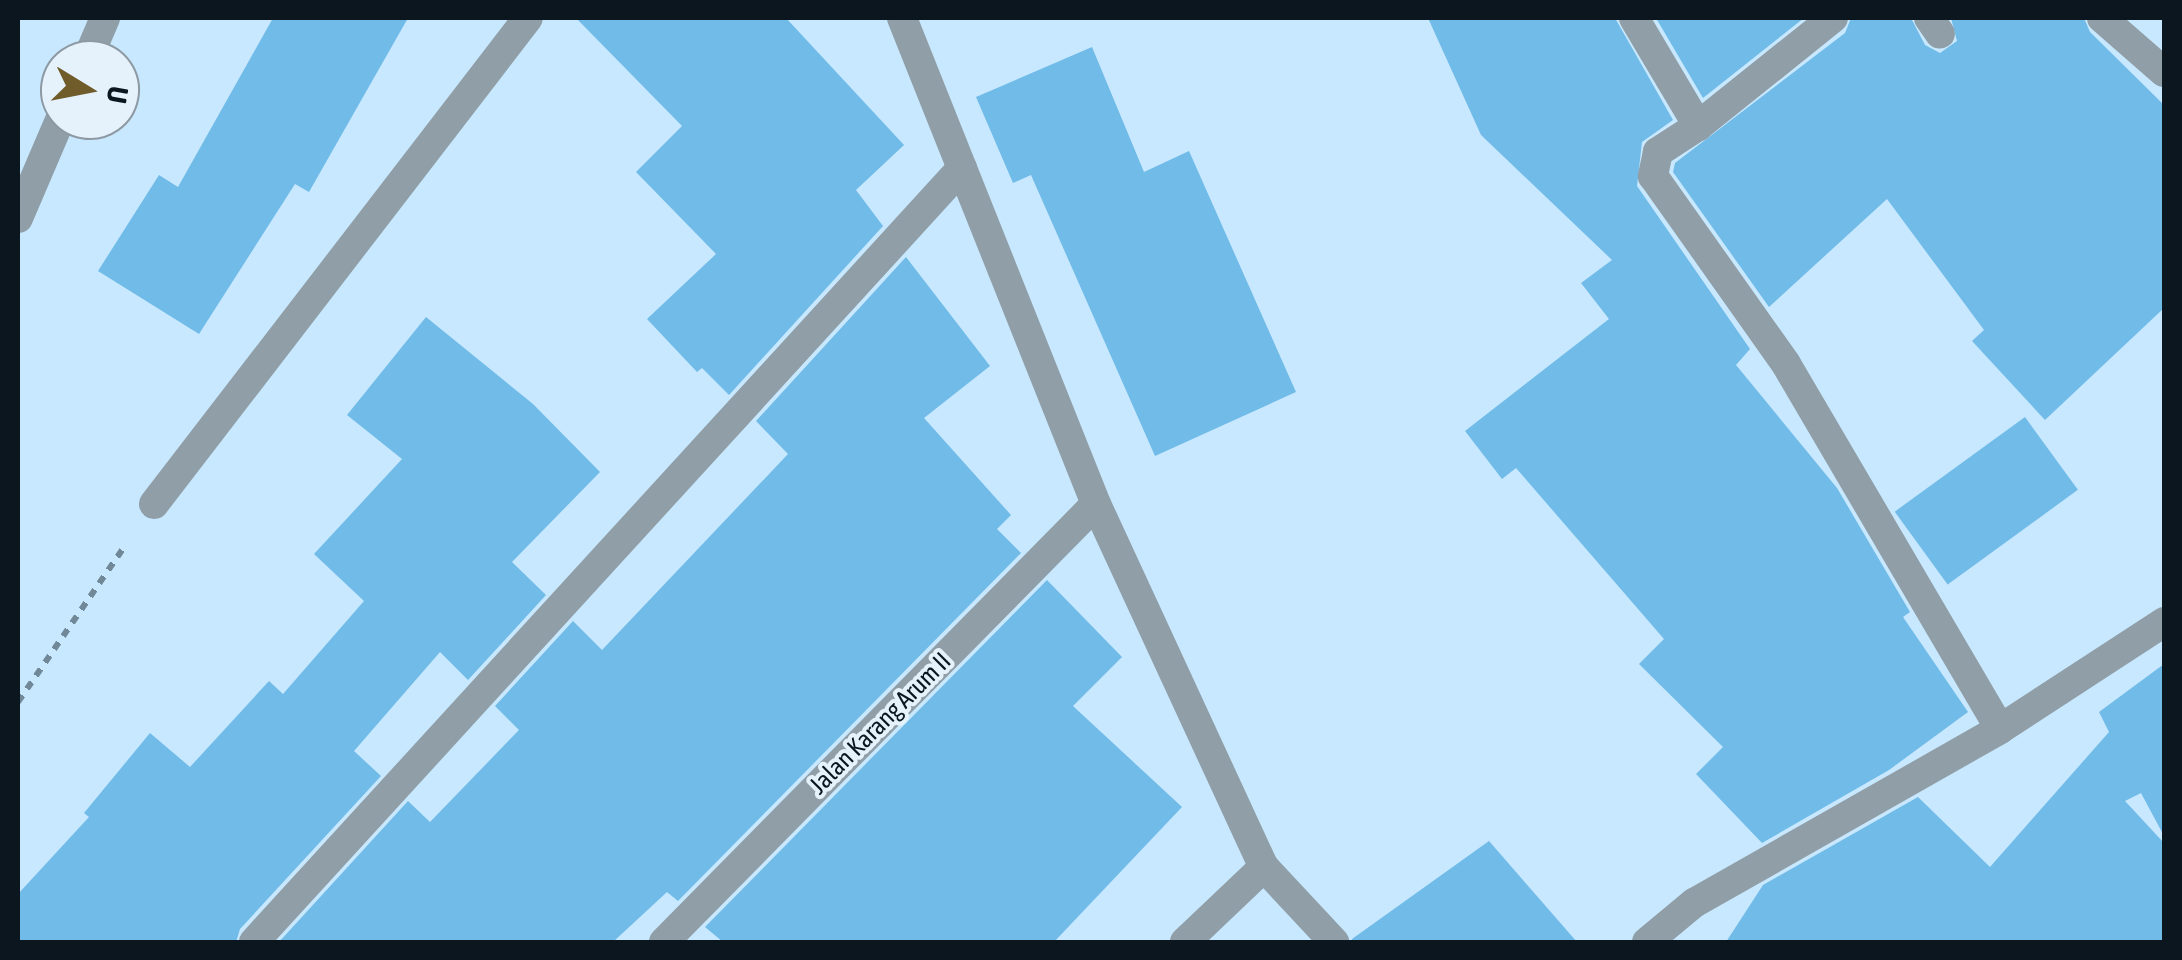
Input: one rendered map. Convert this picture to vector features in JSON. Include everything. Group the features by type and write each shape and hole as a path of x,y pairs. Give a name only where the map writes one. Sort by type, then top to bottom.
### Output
{"street":[{"path":"154,504 528,18"},
{"path":"902,18 1096,504 1264,867 1334,942"},
{"path":"1634,18 1698,126"},
{"path":"1833,18 1698,126 1658,152 1653,176 1786,364 2000,729"},
{"path":"2102,18 2164,72"},
{"path":"18,218 51,140"},
{"path":"254,942 962,168"},
{"name":"Jalan Karang Arum II","path":"664,942 1096,504"},
{"path":"1647,942 1694,903 2000,729 2164,622"},
{"path":"1185,942 1264,867"}],"path":[{"path":"18,702 154,504"}],"building":[{"path":"273,18 408,18 309,192 295,184 199,334 98,271 159,175 178,187"},
{"path":"576,18 786,18 904,145 856,190 883,226 729,395 702,368 697,372 647,319 716,254 636,172 682,126"},
{"path":"1428,18 1615,18 1673,120 1642,142 1637,186 1750,349 1736,365 1837,488 1910,612 1903,617 1968,712 1889,770 1762,843 1696,774 1723,747 1639,664 1664,639 1516,468 1502,479 1465,431 1609,319 1581,283 1612,260 1481,135"},
{"path":"1656,18 1804,18 1703,98"},
{"path":"1851,18 1911,18 1925,45 1940,53 1957,41 1951,18 2084,18 2090,32 2164,105 2164,308 2045,420 1972,341 1984,330 1887,199 1769,307 1673,172 1675,163 1845,33"},
{"path":"1092,47 1144,172 1189,151 1296,392 1155,456 1031,175 1013,183 976,97"},
{"path":"906,257 990,366 924,418 1011,515 997,529 1021,553 678,901 667,892 613,942 279,942 408,801 430,822 519,730 495,706 573,621 602,650 788,454 756,421"},
{"path":"426,317 533,404 600,472 512,562 546,595 468,680 440,652 354,751 381,776 240,929 236,942 18,942 18,894 89,817 84,813 150,733 190,767 269,681 283,694 364,601 314,554 402,459 347,415"},
{"path":"2025,417 2078,490 1948,584 1895,512"},
{"path":"1047,580 1122,657 1073,706 1182,807 1054,942 723,942 705,927"},
{"path":"2164,664 2164,836 2141,793 2125,801 2164,843 2164,942 1726,942 1763,885 1918,797 1990,867 2109,732 2099,712"},
{"path":"1489,841 1577,942 1352,942 1352,939"}]}
